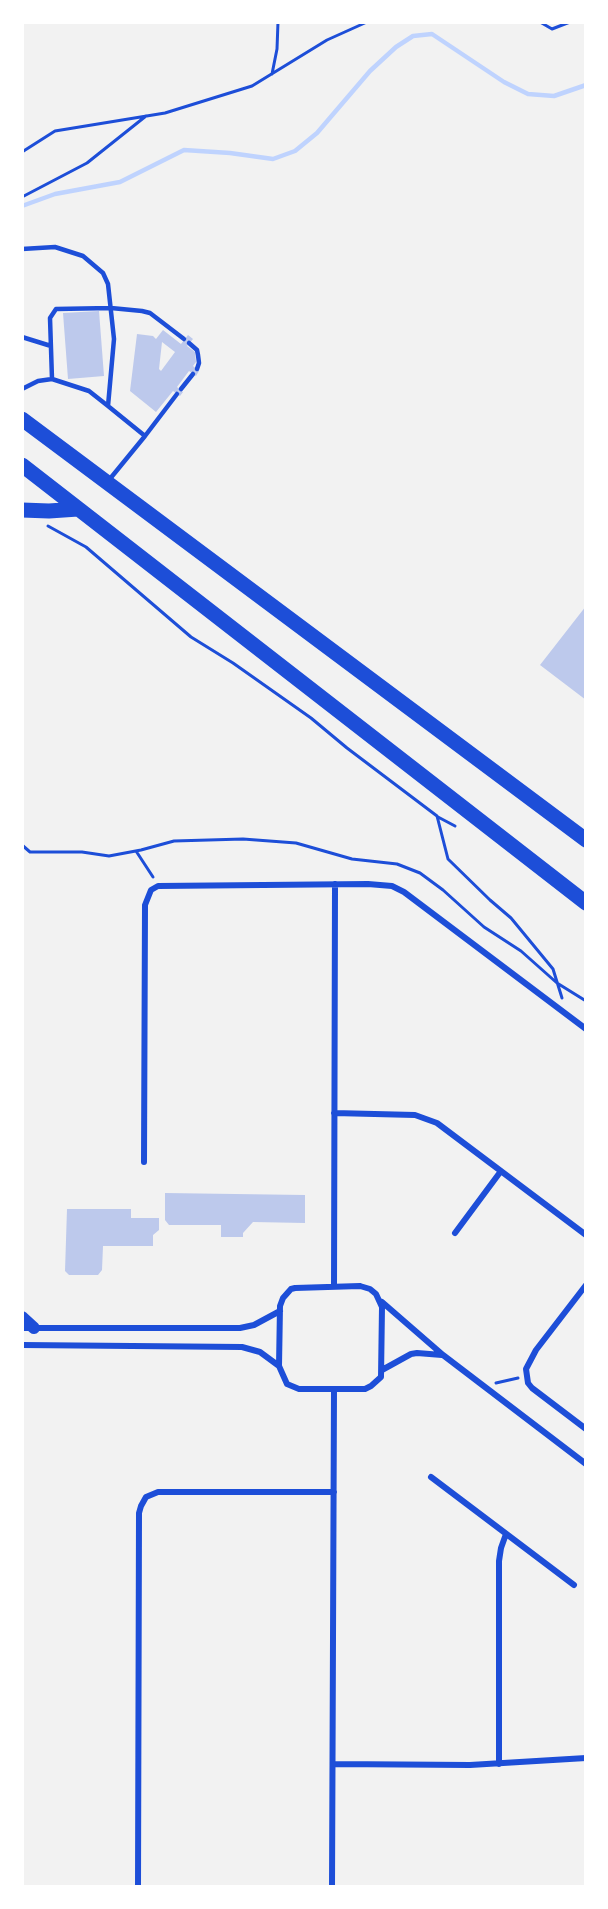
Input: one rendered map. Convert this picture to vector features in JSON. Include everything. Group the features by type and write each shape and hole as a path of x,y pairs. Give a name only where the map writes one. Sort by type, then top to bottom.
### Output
{"highway":[{"path":"22,419 585,840"},
{"path":"22,465 585,903"},
{"path":"22,510 78,509"}],"main road":[{"path":"22,1317 28,1328"}],"street":[{"path":"144,1162 145,905 146,897 158,886 167,884 336,884 384,885 398,888 585,1029"},
{"path":"334,1287 336,884"},
{"path":"334,1113 415,1115 437,1123 585,1235"},
{"path":"454,1233 501,1171"},
{"path":"585,1285 531,1356 526,1370 526,1377 532,1388 585,1429"},
{"path":"380,1301 383,1320 382,1370 381,1377 371,1386 365,1389 293,1388 283,1378 279,1366 280,1311 283,1298 291,1289 334,1287 370,1289 380,1301 443,1355 585,1464"},
{"path":"28,1328 249,1327 280,1311"},
{"path":"22,1345 242,1347 260,1352 279,1366"},
{"path":"382,1370 411,1354 443,1355"},
{"path":"332,1887 334,1389"},
{"path":"431,1477 574,1585"},
{"path":"138,1887 139,1513 141,1506 146,1497 158,1492 334,1492"},
{"path":"499,1764 499,1561 506,1534"},
{"path":"333,1764 499,1764 585,1758"}],"lane":[{"path":"22,249 55,247 83,256 103,273 108,284 114,339 108,406"},
{"path":"52,379 50,318 56,309 111,308 150,313 197,350 199,363 195,372 108,482"},
{"path":"22,338 51,346"},
{"path":"22,389 38,381 52,379 89,391 145,436"}],"path":[{"path":"272,75 277,49 278,22"},
{"path":"22,152 55,131 165,113 252,86 327,40 367,22"},
{"path":"540,22 552,29 570,22"},
{"path":"22,197 87,163 148,115"},
{"path":"40,522 86,547 191,636 311,718 346,748 437,816 455,826"},
{"path":"437,816 448,859 511,918 553,969 567,1015"},
{"path":"136,851 154,879"},
{"path":"494,1383 518,1378"}],"building":[{"path":"99,311 104,376 68,379 63,313"},
{"path":"163,330 181,344 188,335 193,339 187,346 195,352 196,362 193,366 199,371 196,376 189,371 177,387 183,392 180,396 173,391 156,412 130,391 137,334 153,336 156,339","holes":["162,342 175,352 161,371 159,369"]},
{"path":"586,606 586,700 540,665"},
{"path":"165,1193 305,1195 305,1223 253,1222 243,1233 243,1237 221,1237 221,1225 169,1225 165,1220"},
{"path":"67,1209 131,1209 131,1218 159,1218 159,1230 153,1235 153,1246 103,1246 102,1270 98,1275 69,1275 65,1271"}],"waterway":[{"path":"22,206 55,194 120,182 184,150 273,159 295,151 317,133 370,71 396,47 413,36 432,34 504,82 528,94 554,96 586,85"}]}
